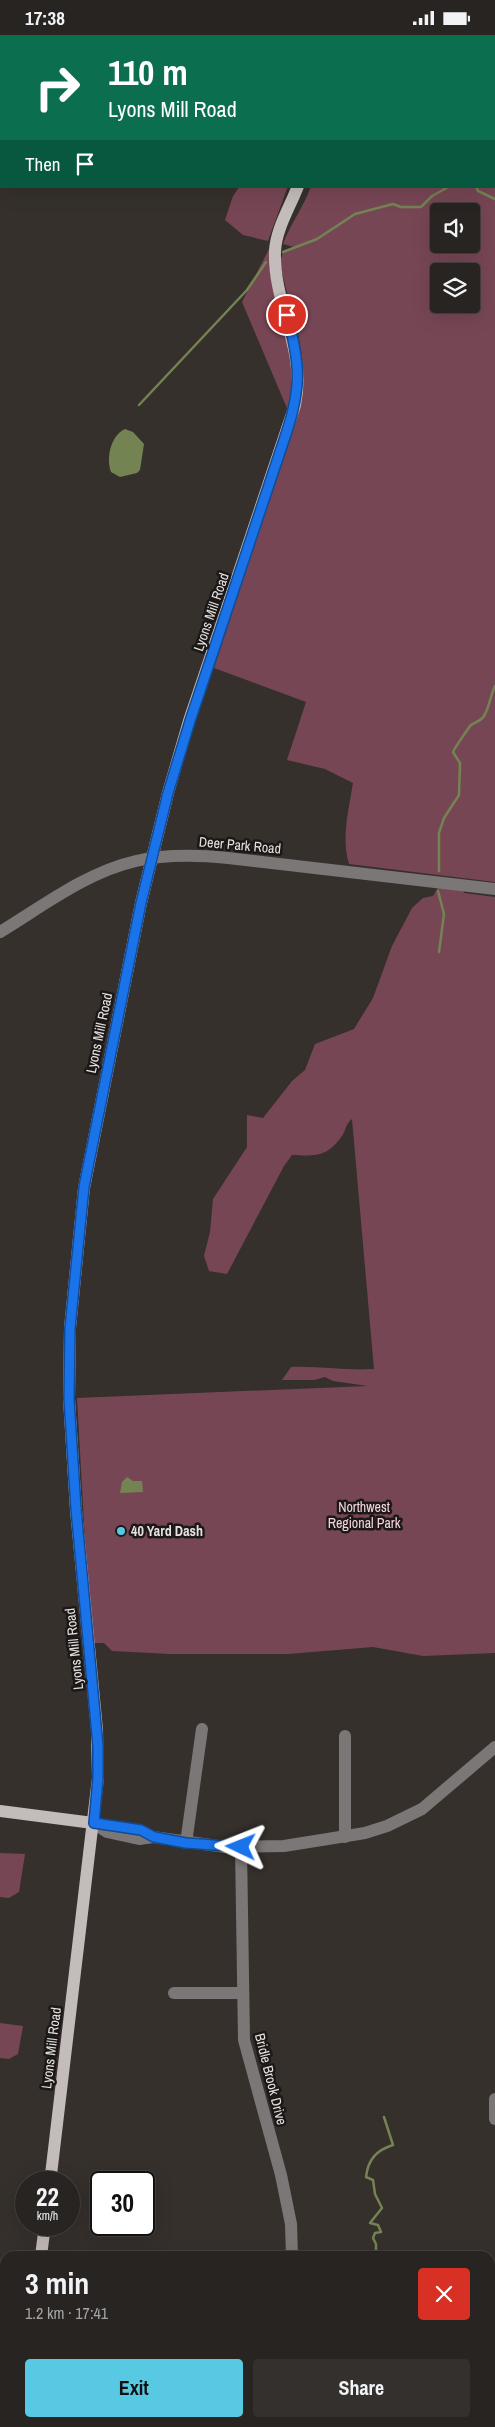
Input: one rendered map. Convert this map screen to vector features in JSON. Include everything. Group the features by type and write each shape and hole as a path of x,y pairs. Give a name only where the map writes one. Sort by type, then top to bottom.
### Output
{"main road":[{"name":"Lyons Mill Road","path":"51,2171 98,1778 98,1746 73,1474 69,1399 70,1328 87,1165 151,858 182,745 296,400 299,375 297,354 279,283 275,253 279,231 298,187"},
{"path":"0,1811 94,1823"},
{"path":"42,2251 44,2236"}],"street":[{"name":"Deer Park Road","path":"0,932 98,875 124,864 151,858 187,856 228,858 495,889"},
{"path":"186,1843 202,1729"},
{"path":"345,1736 345,1837"},
{"path":"94,1823 107,1832 139,1839 154,1837 186,1843 241,1847 284,1846 345,1837 387,1827 422,1809 495,1747"},
{"name":"Bridle Brook Drive","path":"241,1847 242,1993 245,2047 281,2175 291,2224 292,2251"},
{"path":"174,1993 242,1993"},
{"path":"495,2099 495,2119"}],"green space":[{"path":"239,187 288,187 268,241 243,235 225,220 233,196"},
{"path":"311,187 495,187 495,882 349,864 346,834 353,783 325,769 287,760 306,702 214,668 300,405 303,386 301,350 280,263 283,252 294,247 283,244"},
{"path":"271,245 294,368 289,413 242,302"},
{"name":"Northwest Regional Park","path":"439,886 463,890 464,893 495,897 495,1653 423,1656 373,1647 288,1654 170,1654 112,1651 104,1643 94,1643 88,1594 77,1398 368,1386 333,1381 325,1377 314,1380 282,1380 291,1367 374,1369 352,1119 337,1143 326,1152 314,1155 292,1155 284,1166 227,1274 209,1271 204,1256 210,1232 213,1199 247,1147 247,1115 263,1118 292,1081 305,1070 315,1044 354,1029 373,998 392,946 412,908 423,898 433,896"},
{"path":"0,1853 25,1854 19,1892 9,1898 0,1897"},
{"path":"0,2023 23,2026 18,2054 9,2059 0,2058"}],"shaded area":[{"path":"125,429 133,432 144,444 140,470 137,473 120,477 111,472 109,455 110,448 116,437"},
{"path":"127,1477 133,1481 142,1481 143,1492 120,1493 122,1482"}],"waterway":[{"path":"283,252 317,239 355,214 393,204 401,207 421,207 432,196 448,187"},
{"path":"476,187 478,191 495,199"},
{"path":"139,405 247,290 266,262"},
{"path":"439,871 439,833 444,818 459,795 460,763 453,752 471,725 484,716 495,686"},
{"path":"438,891 444,914 439,952"},
{"path":"376,2251 376,2244 373,2238 375,2233 381,2232 378,2225 370,2223 382,2208 375,2194 373,2180 366,2177 374,2156 393,2145 384,2117"}],"place":[{"name":"40 Yard Dash","path":"121,1531"}],"route":[{"path":"241,1847 186,1843 154,1837 141,1830 94,1823 99,1758 73,1474 69,1399 69,1342 78,1237 87,1165 151,858 182,745 298,394 297,354 287,315"}]}
